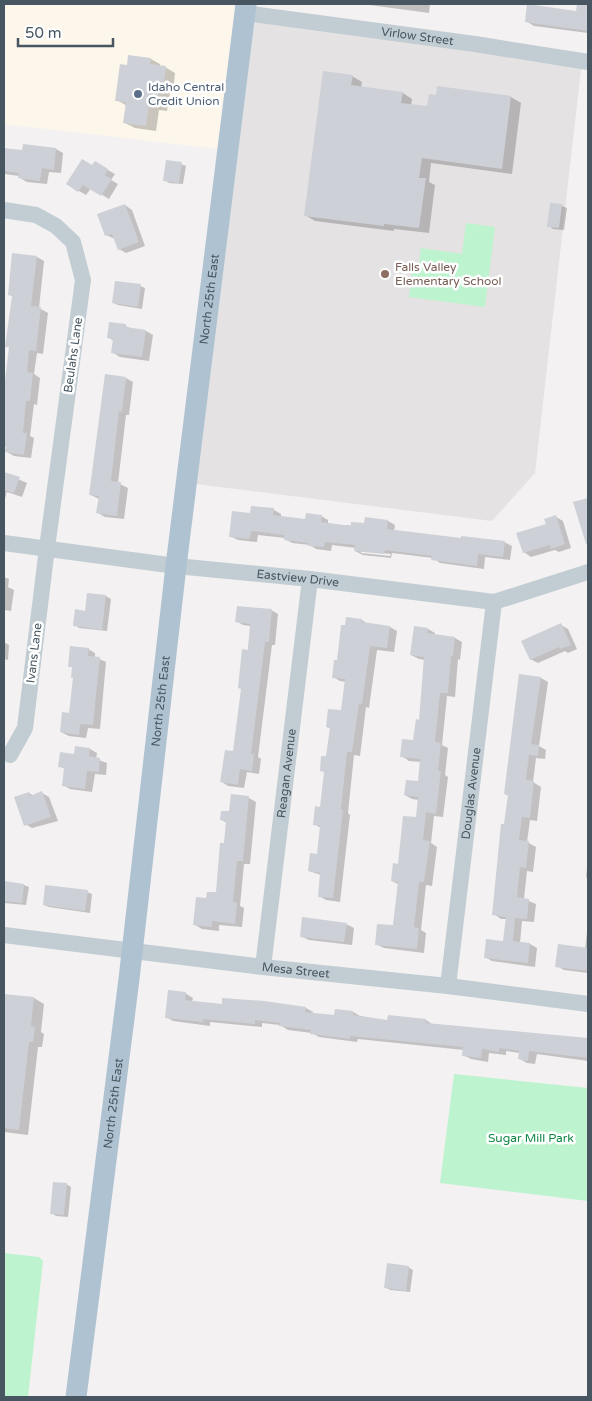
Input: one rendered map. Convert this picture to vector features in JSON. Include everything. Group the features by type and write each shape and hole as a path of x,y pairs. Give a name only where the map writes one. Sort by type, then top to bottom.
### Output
{"main road":[{"name":"North 25th East","path":"76,1397 132,951 176,566 245,8"}],"street":[{"name":"Virlow Street","path":"245,8 588,62"},
{"name":"Beulahs Lane","path":"4,210 36,215 56,226 73,242 83,280 47,548"},
{"name":"Eastview Drive","path":"4,543 176,566 310,579 494,602 588,572"},
{"name":"Ivans Lane","path":"10,755 25,728 47,548"},
{"name":"Reagan Avenue","path":"263,967 310,579"},
{"name":"Douglas Avenue","path":"448,986 494,602"},
{"name":"Mesa Street","path":"4,935 588,1004"}],"shaded area":[{"path":"4,4 246,4 227,150 4,124"},
{"name":"Falls Valley Elementary School","path":"245,13 582,61 535,473 492,521 187,483"}],"green space":[{"path":"466,223 495,227 485,307 409,297 412,273 418,273 421,248 462,254"},
{"name":"Sugar Mill Park","path":"454,1074 588,1088 588,1201 440,1183"},
{"path":"4,1253 39,1257 43,1261 28,1397 4,1397"}],"building":[{"path":"527,4 576,11 577,4 588,4 588,31 525,22"},
{"name":"Idaho Central Credit Union","path":"128,55 151,58 150,64 166,66 163,88 160,87 157,106 149,105 146,126 123,123 126,102 115,101 120,64 127,65"},
{"path":"323,71 353,75 351,85 403,92 401,103 427,106 429,94 436,95 437,86 511,96 502,169 422,158 419,178 426,178 419,228 384,224 384,226 304,216"},
{"path":"23,144 56,148 54,170 42,168 40,181 18,178 19,173 4,171 4,148 22,150"},
{"path":"82,159 92,165 95,161 108,169 105,175 112,179 101,196 83,185 78,192 66,184"},
{"path":"166,160 182,162 179,183 163,181"},
{"path":"550,203 562,204 559,228 547,227"},
{"path":"125,204 139,242 118,250 112,234 105,236 97,214"},
{"path":"12,253 37,256 31,306 41,307 36,351 29,350 27,372 33,373 30,401 26,401 23,433 27,433 24,455 5,452 6,444 4,443 4,390 9,347 5,347 12,296 8,295"},
{"path":"115,281 141,284 138,307 112,303"},
{"path":"109,322 126,324 126,327 146,330 142,357 111,353 113,339 107,338"},
{"path":"105,374 126,377 122,412 119,411 111,481 121,482 117,516 96,513 99,496 89,495"},
{"path":"4,472 20,477 14,493 4,490"},
{"path":"588,498 588,543 586,544 573,502"},
{"path":"251,506 274,508 273,515 305,519 306,513 322,515 321,522 351,525 351,522 364,523 365,517 388,520 387,529 505,541 503,557 478,554 477,566 431,560 432,556 385,550 384,554 354,551 355,545 325,542 324,547 308,546 308,543 284,540 284,535 251,531 250,539 229,537 232,511 250,513"},
{"path":"556,515 565,544 551,549 550,545 523,553 516,533 546,524 544,519"},
{"path":"87,593 106,595 102,630 73,626 75,609 85,611"},
{"path":"237,606 272,609 269,642 265,642 251,754 254,754 252,771 240,769 238,785 220,782 225,750 233,751 241,689 238,688 242,649 248,650 250,624 235,622"},
{"path":"346,617 362,619 362,622 390,626 387,648 370,646 362,704 359,704 352,752 347,752 341,809 343,810 333,898 318,897 320,873 308,871 310,853 317,854 320,826 313,825 315,806 320,807 324,772 320,771 321,756 326,756 330,728 326,727 328,709 341,710 345,679 332,678 334,660 337,660 341,625 345,625"},
{"path":"561,623 571,645 560,649 559,647 530,660 521,641"},
{"path":"414,626 428,628 427,633 455,637 453,656 451,656 448,693 440,693 435,742 441,743 438,771 441,771 436,814 426,812 423,840 430,841 424,882 419,882 414,927 419,928 417,949 375,945 377,924 393,925 398,882 391,881 393,863 398,864 403,816 416,817 418,797 404,795 406,780 418,781 420,759 400,757 402,739 413,740 416,719 419,720 424,657 410,655"},
{"path":"70,646 89,648 88,656 100,657 93,725 80,724 79,735 60,732 62,712 69,713 73,678 71,678 72,667 68,667"},
{"path":"519,674 541,677 531,744 539,745 538,756 529,755 526,780 534,781 530,818 522,817 519,840 529,841 526,868 520,867 517,897 529,899 527,919 515,918 513,941 530,943 528,963 484,958 486,939 503,941 506,917 492,915 501,824 504,824 508,795 504,794"},
{"path":"75,746 90,748 89,756 100,758 99,772 87,771 85,789 62,786 64,768 58,767 60,752 74,754"},
{"path":"42,791 51,817 24,826 14,797 29,792 30,796"},
{"path":"231,794 249,796 243,861 237,861 233,902 237,903 235,924 212,921 212,927 193,925 196,897 206,898 207,892 216,892 220,843 224,843 226,821 220,820 221,811 229,811"},
{"path":"4,881 24,884 22,903 4,901"},
{"path":"45,885 88,890 85,911 43,905"},
{"path":"302,917 347,923 344,942 300,937"},
{"path":"558,944 588,948 588,971 555,967"},
{"path":"168,990 186,992 185,1000 222,1004 222,998 264,1001 306,1007 305,1012 334,1015 335,1009 353,1011 353,1015 387,1020 388,1015 426,1019 426,1023 588,1038 588,1058 529,1051 528,1061 518,1059 519,1051 499,1048 499,1052 482,1049 481,1058 462,1056 463,1047 350,1036 350,1039 310,1034 311,1030 279,1026 280,1023 255,1020 255,1024 203,1019 203,1022 165,1018"},
{"path":"4,994 34,997 31,1026 35,1027 33,1042 29,1042 19,1130 4,1128"},
{"path":"53,1182 67,1183 64,1215 50,1214"},
{"path":"387,1263 409,1266 406,1291 384,1288"}],"place":[{"name":"Idaho Central Credit Union","path":"138,94"},
{"name":"Falls Valley Elementary School","path":"385,274"}]}
